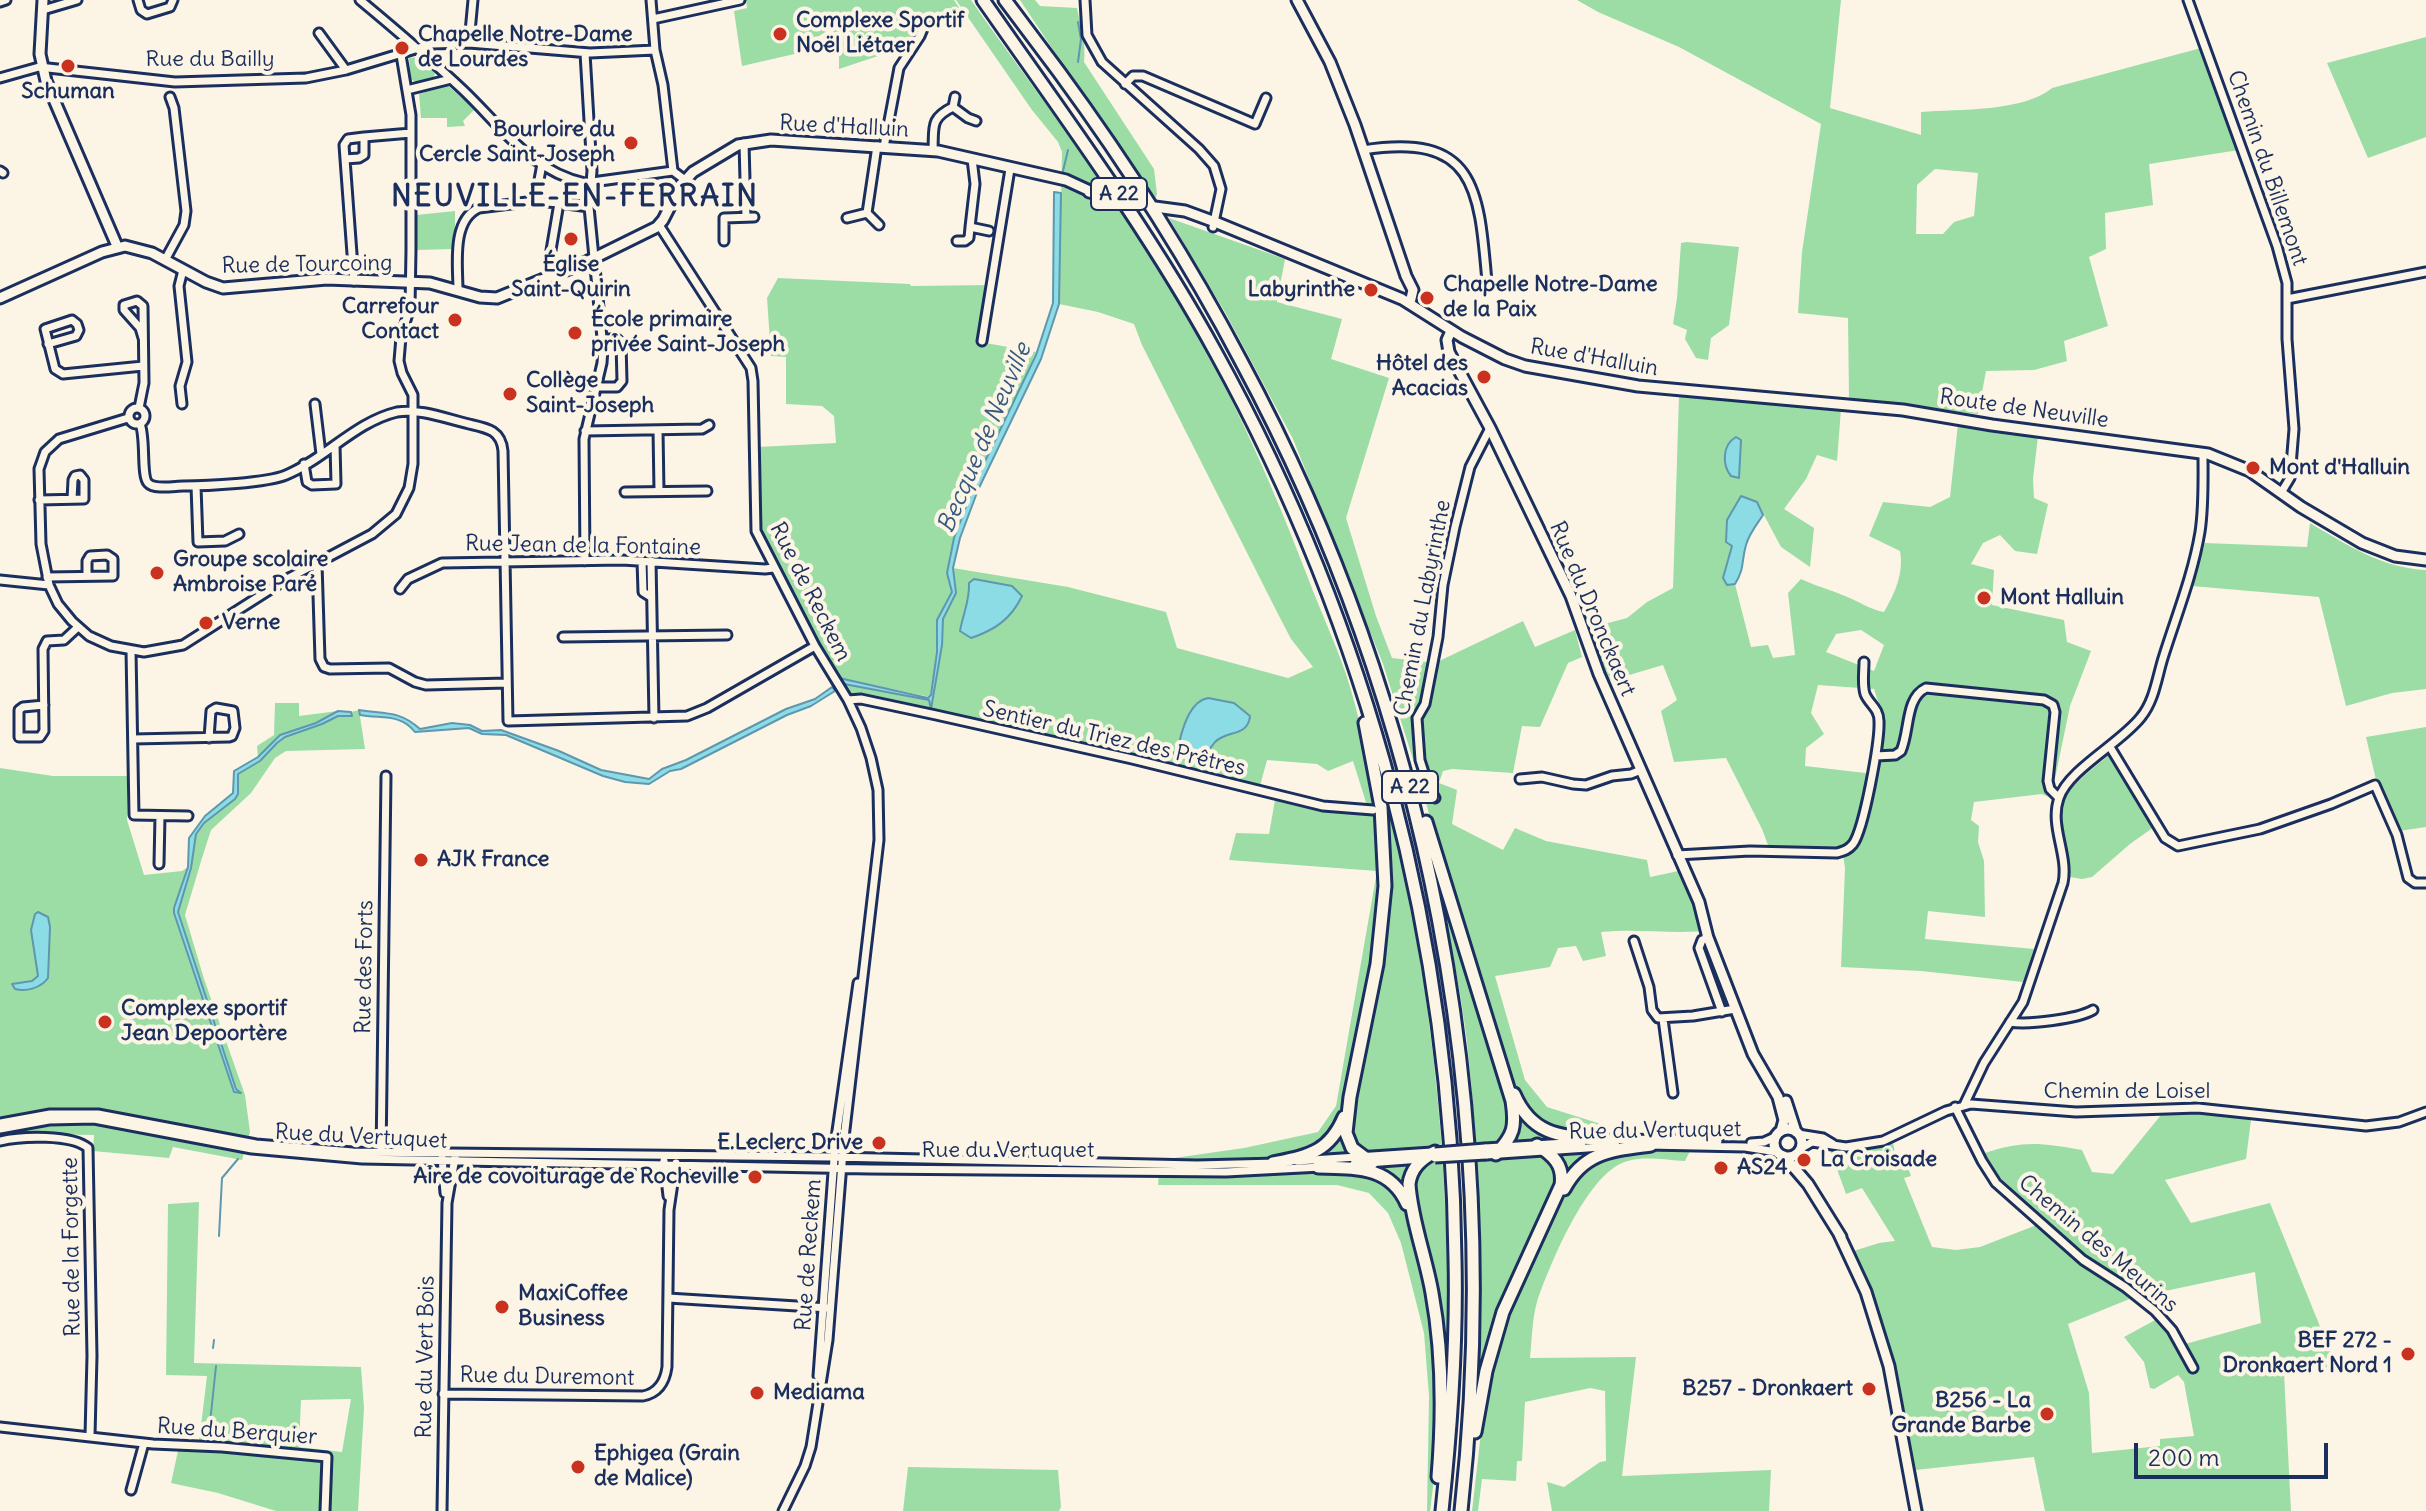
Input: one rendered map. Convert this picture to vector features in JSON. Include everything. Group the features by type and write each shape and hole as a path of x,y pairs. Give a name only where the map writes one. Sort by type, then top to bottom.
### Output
{"highway":[{"name":"A 22","path":"983,0 1131,213 1234,386 1280,480 1337,618 1378,742 1401,827 1427,953 1442,1053 1452,1167 1456,1272 1454,1374 1442,1511"},
{"name":"A 22","path":"1005,0 1060,73 1151,209 1239,356 1307,494 1358,621 1398,745 1423,840 1445,947 1460,1054 1470,1163 1474,1285 1471,1385 1461,1509"},
{"path":"1015,0 1057,63 1060,73"},
{"path":"1337,618 1374,760 1385,858 1379,952 1350,1097 1346,1137 1352,1148 1367,1160"},
{"path":"1358,621 1389,698 1515,1119 1513,1132 1492,1151"},
{"path":"1501,1065 1522,1111 1535,1125 1560,1135 1606,1140"},
{"path":"1273,1163 1305,1156 1325,1145 1339,1128 1350,1097"},
{"path":"1461,1509 1492,1347 1510,1294 1537,1239 1567,1182 1584,1163 1606,1153 1651,1145"},
{"path":"1537,1239 1562,1181 1558,1164 1542,1148"},
{"path":"1431,1156 1412,1172 1409,1184 1434,1305 1441,1377 1436,1511"},
{"path":"1318,1167 1362,1169 1390,1181 1402,1194 1422,1248"}],"main road":[{"path":"1297,0 1330,62 1363,150 1413,291 1410,303"},
{"path":"0,298 117,246 53,101 40,51 43,5"},
{"name":"Rue d'Halluin","path":"685,180 698,168 744,143 771,140 933,150 1066,180 1108,196"},
{"path":"659,225 685,180"},
{"name":"Rue d'Halluin","path":"1214,224 1155,207 1185,211 1399,298 1451,331 1505,359 1550,371 1638,386 1727,394"},
{"name":"Rue de Tourcoing","path":"117,246 137,247 210,284 227,288 316,280 411,283 434,284 493,298 595,258 659,225"},
{"path":"1399,298 1406,276"},
{"name":"Rue du Dronckaert","path":"1451,331 1448,347 1571,596 1593,660 1699,902 1708,938 1735,1009 1755,1058 1778,1097 1784,1117 1778,1134"},
{"path":"1457,365 1455,350 1462,337"},
{"name":"Route de Neuville","path":"1727,394 1903,410 2203,453 2242,467 2327,528 2372,553 2393,561 2426,562"},
{"name":"Rue du Dronckaert","path":"1748,1041 1780,1086 1797,1133"},
{"path":"1808,1184 1774,1145 1778,1134 1790,1129 1797,1133 1802,1143 1797,1160 1839,1234 1868,1298 1892,1377 1916,1511"},
{"path":"1781,1154 1792,1156 1799,1150"}],"street":[{"path":"43,5 77,0"},
{"path":"138,0 141,10 147,14 170,7 173,0"},
{"path":"469,43 473,0"},
{"path":"651,0 655,50 663,85 673,171"},
{"path":"653,19 740,0"},
{"path":"1085,0 1086,29 1090,43 1102,62 1212,162 1221,189 1214,224"},
{"name":"Chemin du Billemont","path":"2188,0 2286,278 2294,435 2290,478 2281,493"},
{"path":"365,2 451,79 497,124 506,138 542,164 572,180 592,184 673,171 685,180"},
{"path":"867,213 899,68 925,24"},
{"path":"319,33 346,70"},
{"name":"Rue du Bailly","path":"0,78 34,67 168,81 306,78 401,55 426,44 469,43 585,53 655,50"},
{"path":"585,53 592,184 589,207 603,339 602,363 585,431 585,561"},
{"path":"128,418 66,436 51,445 39,465 41,544 48,581 61,609 78,627 105,644 131,651 159,651 186,644 271,589 377,531 399,509 412,474 413,412 412,391 399,361 401,337 410,310 411,283 411,133 401,55"},
{"path":"1125,84 1133,76 1140,75 1255,124 1266,98"},
{"path":"407,90 451,79"},
{"path":"165,260 184,225 186,206 168,81"},
{"path":"953,107 955,97"},
{"path":"953,107 976,121"},
{"path":"933,150 936,119 953,107"},
{"path":"354,281 344,145 346,141 364,137 411,133"},
{"path":"345,159 364,155 364,137"},
{"path":"724,241 724,218 750,217 744,143"},
{"path":"1363,150 1425,148 1442,153 1459,167 1471,185 1481,223 1487,282"},
{"path":"957,241 969,238 975,184 972,159"},
{"path":"535,201 542,164"},
{"path":"982,341 1010,169"},
{"path":"458,290 459,233 472,212 479,208 535,201 589,207"},
{"path":"550,277 549,262 559,203"},
{"path":"847,218 867,213"},
{"path":"867,213 879,225"},
{"name":"Rue de Reckem","path":"659,225 751,368 754,523 757,535 815,646 848,700 869,751 879,804 879,840 865,943 860,1014 838,1157 828,1308 814,1426 807,1460 785,1511"},
{"path":"970,227 989,231"},
{"path":"182,404 180,386 187,362 179,286 183,270"},
{"path":"2287,299 2426,272"},
{"path":"139,408 143,390 143,338 143,306 137,301 124,305 124,310 140,328 143,338"},
{"path":"48,344 78,333 77,324 72,320 45,329 48,344 55,369 63,374 143,366"},
{"path":"596,387 617,387 622,381 621,343 617,339 603,339"},
{"path":"315,404 321,454"},
{"path":"128,418 131,410 139,408"},
{"path":"139,408 145,415 140,424 144,436 145,475 147,483 153,486 196,486 278,478 380,418 394,413 413,412 484,427 499,436 503,451 508,721 683,717 702,711 815,646"},
{"path":"128,418 132,423 140,424"},
{"path":"585,431 702,429 709,425"},
{"name":"Chemin du Labyrinthe","path":"1435,798 1420,760 1417,718 1425,704 1438,637 1444,576 1470,467 1490,428"},
{"path":"658,430 659,491"},
{"path":"304,464 307,482 312,485 336,484 335,445"},
{"path":"1959,1106 2027,991 2064,879 2056,823 2059,798 2074,777 2137,722 2147,708 2180,608 2200,533 2203,453"},
{"path":"196,486 198,542 225,541 239,534"},
{"path":"625,492 707,491"},
{"path":"39,500 72,499"},
{"path":"0,580 48,581 113,576 113,559 107,555 90,556 87,576"},
{"path":"646,561 651,597 654,718"},
{"name":"Rue Jean de la Fontaine","path":"400,589 408,579 438,564 646,561 773,568"},
{"path":"317,563 319,653 324,667 389,668 426,685 507,683"},
{"path":"44,705 19,710 19,737 42,736 44,731 44,705 44,645 47,641 68,638 78,627"},
{"path":"563,637 727,635"},
{"path":"131,651 134,815 188,816"},
{"path":"1677,855 1736,851 1844,851 1853,843 1858,834 1876,756 1879,718 1877,709 1864,690 1864,662"},
{"path":"1876,756 1895,755 1901,751 1914,699 1919,691 1926,688 2044,700 2053,705 2055,712 2048,781 2050,789 2059,798"},
{"name":"Sentier du Triez des Prêtres","path":"848,700 861,699 936,715 1323,806 1373,810"},
{"path":"133,739 209,738 234,735 233,711 216,708 211,711 209,738"},
{"path":"2110,747 2165,838 2178,846 2260,829 2375,785 2397,835 2408,878 2415,883 2426,883"},
{"path":"1520,779 1542,777 1586,785 1641,770"},
{"name":"Rue des Forts","path":"381,1156 386,776"},
{"path":"159,864 160,816"},
{"path":"1708,938 1699,944 1699,948 1722,1012"},
{"path":"1634,941 1649,987 1653,1012 1663,1019 1735,1009"},
{"path":"2010,1022 2025,1023 2081,1015 2093,1010"},
{"path":"1663,1019 1673,1093"},
{"name":"Chemin de Loisel","path":"1799,1150 1812,1142 1851,1147 1883,1141 1959,1106 2076,1112 2191,1108 2366,1126 2392,1123 2426,1112"},
{"name":"Chemin des Meurins","path":"1959,1106 1982,1161 1996,1183 2083,1260 2155,1311 2172,1330 2193,1368"},
{"path":"0,1123 50,1114 98,1114 238,1144"},
{"path":"0,1129 49,1120 94,1119 238,1144"},
{"name":"Chemin de Loisel","path":"1797,1133 1825,1138 1835,1146"},
{"name":"Rue du Vertuquet","path":"1542,1148 1606,1140 1761,1143 1778,1134"},
{"name":"Rue de la Forgette","path":"0,1141 29,1137 63,1140 86,1146 89,1151 90,1436"},
{"name":"Rue du Vertuquet","path":"238,1144 312,1156 664,1160 838,1157 1158,1165 1367,1160 1542,1148 1651,1145 1745,1147 1781,1154"},
{"name":"Rue du Vertuquet","path":"677,1160 837,1168 1226,1172 1431,1156"},
{"name":"Rue du Vert Bois","path":"442,1157 447,1203 442,1511"},
{"name":"Rue du Vert Bois","path":"447,1203 455,1157"},
{"name":"Rue du Duremont","path":"443,1394 647,1395 659,1388 667,1372 669,1210 664,1160"},
{"name":"Rue du Duremont","path":"669,1210 677,1160"},
{"path":"668,1298 828,1308"},
{"name":"Rue du Berquier","path":"0,1427 144,1443 327,1457 325,1511"},
{"name":"Rue du Berquier","path":"131,1490 144,1443"}],"green space":[{"name":"Complexe Sportif Noël Liétaer","path":"746,0 954,0 962,12 927,14 911,45 839,69 839,49 832,28 811,41 812,50 742,66 734,11 747,8"},
{"path":"956,0 971,0 1093,169 1159,268 1208,353 1271,487 1342,662 1360,722 1376,804 1387,801 1418,947 1429,1020 1443,1168 1447,1242 1447,1390 1436,1395 1436,1463 1430,1511 1427,1511 1429,1396 1424,1333 1401,1243 1388,1213 1369,1193 1337,1185 1158,1185 1160,1160 1244,1148 1318,1132 1336,1106 1377,871 1229,860 1236,833 1269,834 1275,800 1369,812 1353,761 1328,771 1317,764 1267,760 1260,786 1205,776 1203,782 1175,773 868,704 854,705 842,685 929,700 931,708 942,645 943,619 956,593 953,568 1068,587 1166,612 1177,648 1288,678 1313,667 1291,639 1134,324 1059,304 1062,152 1058,142 1032,110","holes":["996,584 1012,586 963,614 970,598"]},
{"path":"1020,0 1035,0 1040,6 1077,8 1084,42 1084,62 1154,169 1157,194 1154,202"},
{"path":"1577,0 1841,0 1830,108 1921,135 1921,112 2008,105 2040,96 2052,88 2201,48 2239,150 2149,164 2153,205 2105,213 2106,249 2089,257 2108,326 2064,341 2067,361 2034,370 1986,371 1978,414 1849,400 1848,318 1798,313 1802,252 1821,124 1679,47","holes":["1935,169 1978,173 1974,216 1954,222 1943,234 1916,234 1917,185"]},
{"path":"2426,37 2426,137 2368,158 2327,63"},
{"path":"418,57 435,72 434,77 418,83 410,79 409,58"},
{"path":"447,85 475,109 463,121 465,126 447,127 447,118 421,118 419,94"},
{"path":"455,211 455,249 416,250 416,215"},
{"path":"1169,218 1285,259 1277,302 1342,319 1331,359 1389,378 1346,518 1392,658 1435,663 1523,621 1535,647 1575,630 1582,657 1568,663 1540,727 1522,726 1513,773 1443,771 1439,783 1457,790 1452,824 1503,850 1515,828 1546,841 1647,860 1650,877 1688,869 1712,930 1601,932 1606,956 1583,961 1576,946 1558,948 1550,967 1495,976 1525,1080 1547,1107 1604,1125 1606,1135 1715,1137 1717,1150 1691,1149 1685,1161 1634,1160 1618,1165 1605,1175 1580,1207 1550,1267 1535,1309 1530,1358 1636,1357 1622,1476 1771,1470 1769,1511 1552,1511 1547,1482 1564,1487 1606,1461 1605,1391 1590,1388 1525,1402 1522,1461 1517,1461 1516,1481 1482,1479 1478,1511 1472,1511 1483,1415 1491,1376 1480,1370 1477,1165 1465,1023 1441,892 1449,889 1422,788 1383,664 1293,439 1226,314"},
{"path":"1681,243 1739,247 1729,325 1711,338 1708,360 1696,358 1685,339 1687,330 1673,324"},
{"path":"778,278 911,286 991,285 980,342 1036,352 1006,422 977,478 954,538 949,558 952,591 936,629 937,652 930,697 839,678 760,530 758,447 836,443 834,416 822,406 786,404 786,357 771,356 767,298"},
{"path":"1679,396 1841,409 1837,461 1817,455 1806,479 1784,509 1814,528 1810,567 1781,547 1757,502 1732,545 1727,585 1735,584 1751,647 1768,645 1773,658 1795,655 1788,593 1801,579 1884,612 1898,583 1900,551 1869,536 1883,502 1930,507 1950,497 1958,424 2038,436 2034,498 2048,504 2037,554 2015,551 2000,535 1983,543 1971,564 1994,570 1992,605 2064,620 2067,642 2091,651 2070,706 2051,798 2042,794 1974,802 1971,820 1979,826 1978,842 1984,861 1985,917 1928,911 1925,939 2034,949 2023,982 1921,971 1841,967 1843,855 1771,853 1726,758 1674,762 1661,711 1677,700 1663,665 1609,681 1589,628 1627,618 1647,602 1673,588","holes":["1861,630 1884,645 1874,671 1826,652 1836,634","1818,685 1874,689 1881,722 1874,774 1805,766 1806,748 1824,734 1811,713"]},
{"path":"2310,523 2380,560 2426,570 2426,689 2392,693 2346,706 2319,597 2192,586 2205,543 2307,547"},
{"path":"275,703 299,703 299,716 338,711 316,723 280,735 258,757 257,746 274,735"},
{"path":"359,710 365,749 286,751 275,758 251,793 211,830 185,915 245,1095 250,1132 242,1160 173,1147 169,1158 93,1151 94,1135 36,1134 0,1139 0,768 53,776 127,776 127,820 144,875 182,871 188,867 174,913 233,1090 237,1090 178,912 191,868 196,834 204,823 238,794 238,774 260,761 277,743 337,716 352,716 351,712"},
{"path":"2426,727 2426,827 2399,831 2376,780 2366,737"},
{"path":"2109,755 2154,827 2092,877 2070,877 2060,820 2064,799"},
{"path":"2200,1112 2251,1120 2246,1159 2165,1180 2191,1223 2270,1203 2334,1361 2330,1369 2284,1373 2291,1511 2045,1511 2034,1457 1916,1470 1924,1511 1912,1511 1880,1348 1862,1292 1844,1254 1895,1241 1862,1188 1846,1194 1830,1150 1864,1150 1893,1143 1898,1165 1906,1162 1911,1176 1904,1178 1932,1247 1956,1250 1980,1247 2034,1226 2041,1216 1995,1173 1982,1154 2021,1145 2043,1144 2082,1150 2092,1172 2113,1174 2161,1115","holes":["2255,1272 2261,1323 2178,1346 2157,1319 2124,1337 2144,1362 2150,1388 2154,1389 2178,1375 2184,1382 2194,1436 2160,1439 2160,1446 2092,1453 2089,1393 2068,1324 2132,1298"]},
{"path":"199,1202 194,1363 361,1367 364,1408 358,1511 276,1511 218,1493 171,1483 178,1451 145,1449 147,1440 199,1442 207,1376 166,1375 168,1204","holes":["351,1399 342,1452 299,1447 301,1400"]},
{"path":"908,1467 1058,1470 1061,1507 1059,1511 903,1511"}],"water":[{"path":"1054,192 1061,193 1059,304 1041,359 978,490 960,538 953,568 956,593 943,619 942,645 931,709 929,700 844,684 839,678 928,698 931,695 937,652 937,620 952,592 947,573 954,538 977,478 1036,355 1053,303"},
{"path":"1736,437 1741,440 1739,478 1731,476 1725,461 1728,445"},
{"path":"1741,496 1757,502 1763,515 1747,541 1742,569 1735,584 1727,585 1723,578 1732,546 1726,542 1727,520"},
{"path":"974,579 1012,586 1022,596 1001,623 971,638 960,631 969,583"},
{"path":"832,687 835,691 811,706 681,769 670,771 649,784 603,776 506,735 482,734 469,728 415,732 397,719 360,715 359,710 398,716 420,729 452,723 470,725 482,731 501,730 601,770 649,779 662,769 786,709 815,699"},
{"path":"1208,698 1234,703 1250,716 1248,723 1241,730 1220,738 1202,757 1172,754 1180,749 1186,720 1193,708"},
{"path":"338,711 351,712 352,716 338,716 285,737 260,761 238,774 235,799 204,823 196,834 191,868 178,912 236,1089 241,1093 234,1092 174,913 188,867 189,838 205,816 233,793 234,771 258,757 280,735 316,723"},
{"path":"38,912 48,917 50,927 48,978 33,988 15,989 12,984 32,981 38,976 31,930"}],"waterway":[{"name":"Becque de Neuville","path":"1078,22 1081,39 1078,62"},
{"name":"Becque de Neuville","path":"1063,171 1068,150"},
{"name":"Becque de Neuville","path":"219,1236 222,1178 238,1159"},
{"name":"Becque de Neuville","path":"213,1348 214,1340"},
{"name":"Becque de Neuville","path":"216,1366 208,1442 278,1447"}],"tunnel":[{"path":"1119,198 1155,207"}],"place":[{"name":"Complexe Sportif Noël Liétaer","path":"780,34"},
{"name":"Chapelle Notre-Dame de Lourdes","path":"402,48"},
{"name":"Schuman","path":"68,66"},
{"name":"Bourloire du Cercle Saint-Joseph","path":"631,143"},
{"name":"Église Saint-Quirin","path":"571,239"},
{"name":"Labyrinthe","path":"1371,290"},
{"name":"Chapelle Notre-Dame de la Paix","path":"1427,298"},
{"name":"Carrefour Contact","path":"455,320"},
{"name":"École primaire privée Saint-Joseph","path":"575,333"},
{"name":"Hôtel des Acacias","path":"1484,377"},
{"name":"Collège Saint-Joseph","path":"510,394"},
{"name":"Mont d'Halluin","path":"2253,468"},
{"name":"Groupe scolaire Ambroise Paré","path":"157,573"},
{"name":"Mont Halluin","path":"1984,598"},
{"name":"Verne","path":"206,623"},
{"name":"AJK France","path":"421,860"},
{"name":"Complexe sportif Jean Depoortère","path":"105,1022"},
{"name":"E.Leclerc Drive","path":"879,1143"},
{"name":"La Croisade","path":"1804,1160"},
{"name":"AS24","path":"1721,1168"},
{"name":"Aire de covoiturage de Rocheville","path":"755,1177"},
{"name":"MaxiCoffee Business","path":"502,1307"},
{"name":"BEF 272 - Dronkaert Nord 1","path":"2408,1354"},
{"name":"B257 - Dronkaert","path":"1869,1389"},
{"name":"Mediama","path":"757,1393"},
{"name":"B256 - La Grande Barbe","path":"2047,1414"},
{"name":"Ephigea (Grain de Malice)","path":"578,1467"}],"district":[{"name":"NEUVILLE-EN-FERRAIN","path":"575,197"}]}
